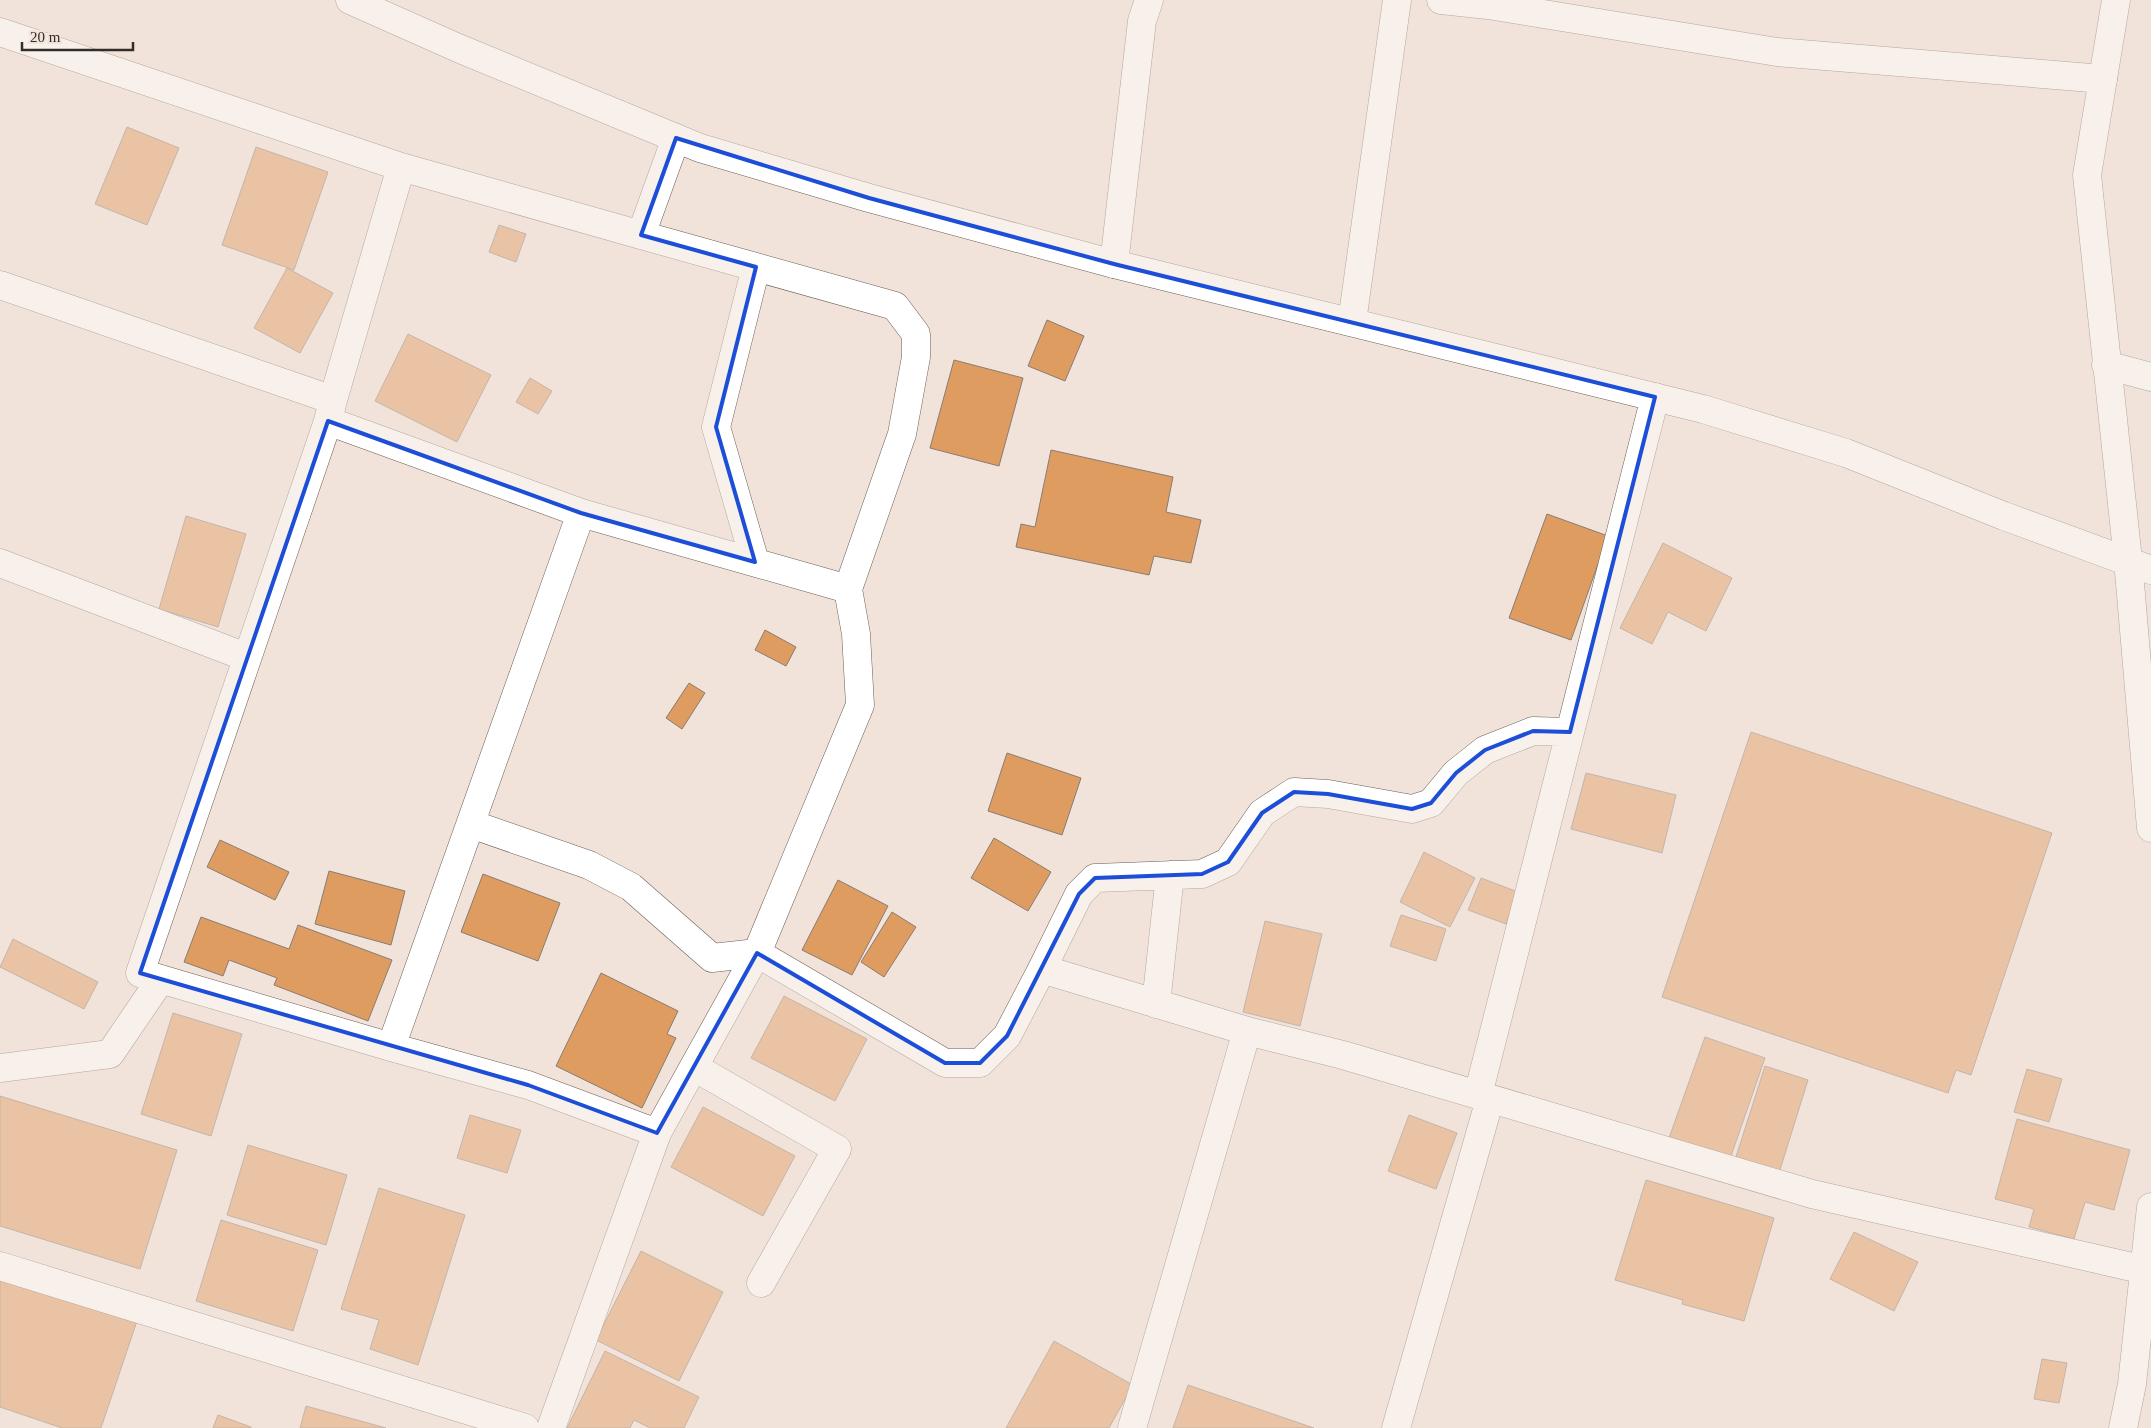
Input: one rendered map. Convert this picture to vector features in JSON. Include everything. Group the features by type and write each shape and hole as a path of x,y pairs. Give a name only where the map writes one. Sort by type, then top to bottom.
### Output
{"street":[{"path":"350,0 458,48 700,148 869,198 1114,264 1703,409 1846,453 2004,516 2139,565"},
{"path":"1114,264 1142,21 1150,0"},
{"path":"1352,322 1397,0"},
{"path":"1441,0 1488,5 1777,52 2103,79"},
{"path":"2116,0 2087,175 2106,365 2139,565 2151,828"},
{"path":"0,32 401,167 895,306 916,334 916,356 902,434 848,589 856,634 860,705 757,953 657,1133 551,1428"},
{"path":"641,235 676,138"},
{"path":"401,167 330,410 140,973 528,1085 657,1133"},
{"path":"755,562 716,427 756,267"},
{"path":"0,285 330,410 581,513 848,589"},
{"path":"2106,365 2151,377"},
{"path":"1396,1428 1484,1097 1570,732 1655,397"},
{"path":"391,1047 581,513"},
{"path":"0,563 246,657"},
{"path":"471,824 589,865 632,887 712,958 757,953 945,1063 980,1063 1007,1036 1079,894 1095,878 1202,874 1228,862 1262,813 1294,792 1328,794 1412,809 1431,803 1456,772 1484,750 1533,731 1570,732"},
{"path":"1156,1004 1170,875"},
{"path":"1042,969 1247,1031 1343,1055 1812,1194 2145,1270"},
{"path":"0,1068 110,1054 161,979"},
{"path":"1132,1428 1247,1031"},
{"path":"694,1067 836,1149 761,1283"},
{"path":"2123,1428 2132,1384 2151,1207"},
{"path":"0,1266 525,1428"}],"highlighted area":[{"path":"676,138 869,198 1114,264 1655,397 1570,732 1533,731 1485,750 1456,773 1431,803 1412,809 1328,794 1294,792 1262,813 1228,862 1202,874 1095,878 1079,894 1007,1036 980,1063 945,1063 757,953 657,1133 528,1085 140,973 328,421 581,513 755,562 716,427 756,267 641,235"}],"building":[{"path":"127,127 179,148 147,225 95,204"},
{"path":"256,147 328,172 294,270 222,245"},
{"path":"499,225 526,234 516,262 489,252"},
{"path":"287,268 333,293 300,353 254,328"},
{"path":"1047,320 1084,336 1065,381 1028,366"},
{"path":"408,334 491,375 457,442 375,401"},
{"path":"954,360 1023,378 999,466 930,448"},
{"path":"530,378 552,391 538,414 516,402"},
{"path":"1051,450 1173,477 1166,512 1201,520 1191,563 1154,556 1149,575 1016,547 1021,524 1035,527"},
{"path":"1547,514 1608,536 1571,640 1509,618"},
{"path":"186,516 246,534 218,627 159,609"},
{"path":"1663,543 1732,578 1706,631 1668,612 1652,644 1620,628"},
{"path":"765,630 796,647 786,666 755,650"},
{"path":"689,683 705,693 682,729 666,718"},
{"path":"1751,732 2052,833 1971,1075 1956,1070 1948,1093 1662,997"},
{"path":"1007,753 1081,778 1062,835 988,811"},
{"path":"1586,773 1676,795 1662,853 1571,829"},
{"path":"994,838 1051,872 1028,911 971,878"},
{"path":"220,840 289,872 275,900 207,867"},
{"path":"1424,852 1475,878 1450,927 1400,902"},
{"path":"329,871 405,891 391,945 315,924"},
{"path":"483,874 560,903 538,961 461,932"},
{"path":"1481,878 1518,892 1506,924 1468,910"},
{"path":"838,880 888,906 852,975 802,950"},
{"path":"892,912 916,927 884,977 861,962"},
{"path":"1401,915 1446,929 1436,961 1390,946"},
{"path":"201,917 289,949 298,925 392,960 368,1021 274,985 277,978 229,960 223,976 184,962"},
{"path":"1265,921 1322,934 1300,1026 1243,1012"},
{"path":"13,939 98,982 84,1009 0,967"},
{"path":"601,973 678,1011 667,1034 676,1038 642,1108 556,1066"},
{"path":"784,996 867,1039 835,1101 751,1058"},
{"path":"173,1013 242,1034 211,1136 141,1114"},
{"path":"1705,1037 1765,1058 1730,1159 1669,1138"},
{"path":"1765,1066 1808,1080 1779,1173 1735,1160"},
{"path":"2027,1069 2062,1079 2049,1122 2014,1112"},
{"path":"0,1096 177,1150 140,1269 0,1226"},
{"path":"703,1107 795,1156 763,1216 671,1167"},
{"path":"470,1115 521,1130 507,1173 457,1158"},
{"path":"1409,1115 1457,1133 1436,1189 1388,1171"},
{"path":"2017,1119 2130,1150 2114,1210 2085,1202 2074,1239 2029,1227 2034,1209 1995,1199"},
{"path":"248,1145 347,1175 326,1245 227,1215"},
{"path":"1646,1180 1774,1218 1744,1321 1682,1304 1683,1300 1615,1280"},
{"path":"379,1188 465,1215 418,1365 370,1349 379,1320 341,1309"},
{"path":"221,1220 318,1250 293,1331 196,1301"},
{"path":"1854,1232 1918,1262 1894,1311 1830,1279"},
{"path":"641,1251 723,1292 679,1381 596,1340"},
{"path":"0,1269 139,1315 101,1428 62,1428 0,1407"},
{"path":"1054,1341 1133,1385 1109,1428 1006,1428"},
{"path":"605,1351 699,1397 684,1428 650,1428 634,1420 630,1428 567,1428"},
{"path":"2042,1359 2067,1363 2059,1403 2034,1399"},
{"path":"1188,1385 1314,1428 1173,1428"},
{"path":"306,1406 386,1428 300,1428"},
{"path":"218,1415 251,1427 251,1428 213,1428"}]}
